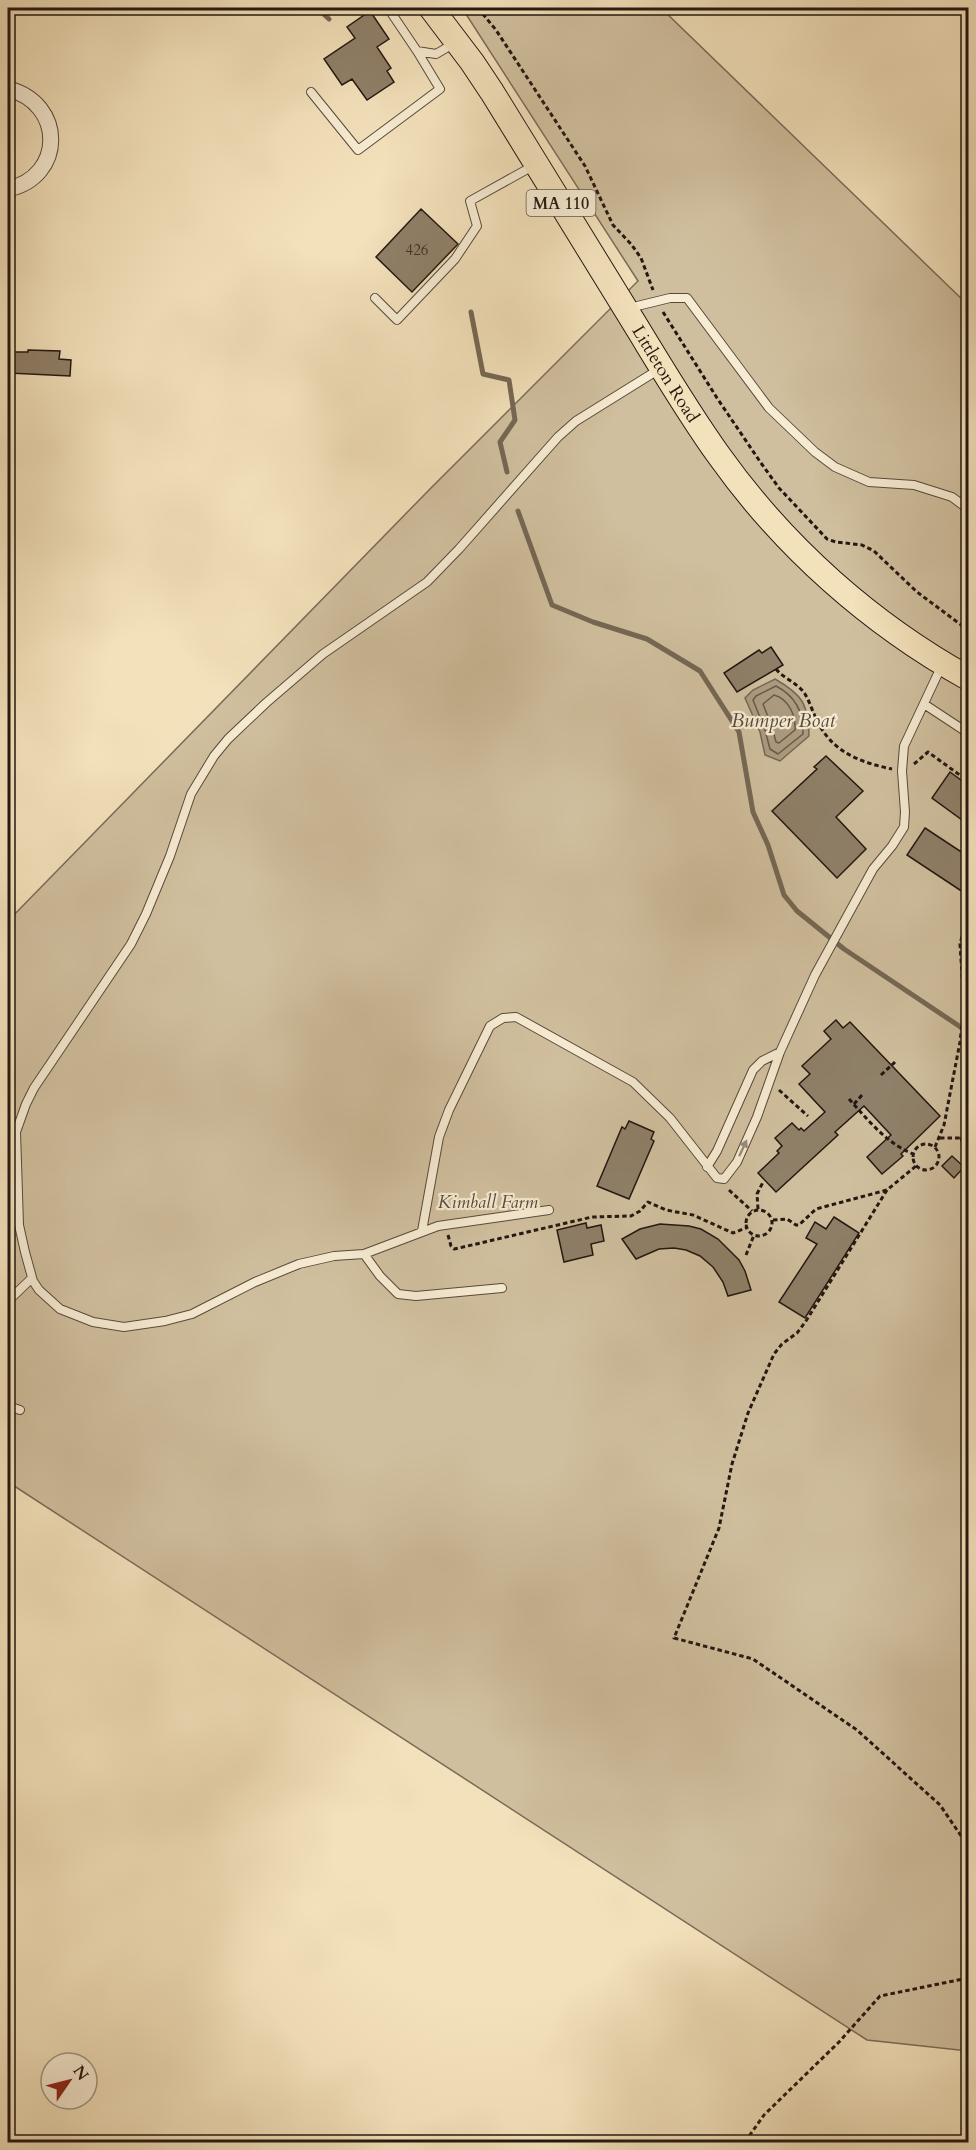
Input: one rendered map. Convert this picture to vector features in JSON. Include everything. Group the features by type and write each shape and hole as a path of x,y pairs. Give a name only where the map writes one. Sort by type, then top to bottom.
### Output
{"main road":[{"name":"Littleton Road","path":"431,8 458,42 537,164 662,368 720,457 754,501 797,549 849,596 943,663 969,678"}],"street":[{"path":"8,89 25,95 38,105 47,119 51,136 46,160 37,174 24,184 8,189"}],"lane":[{"path":"311,92 358,150 440,89 388,8"},
{"path":"417,51 436,54 458,42"},
{"path":"375,298 397,320 455,259 477,226 470,201 537,164"},
{"path":"626,309 670,298 687,298 769,408 815,452 835,467 869,482 914,485 952,497 969,509"},
{"path":"549,1210 445,1225 422,1231 364,1254 334,1256 299,1264 255,1282 192,1314 136,1327 107,1324 71,1314 48,1299 32,1278 19,1225 12,1134 34,1088 131,944 170,856 191,794 214,756 228,739 322,654 427,582 558,437 576,421 662,368"},
{"path":"422,1231 439,1137 449,1110 490,1026 509,1016 516,1017 565,1042 633,1082 669,1118 717,1178 724,1179 736,1162 757,1117 780,1052 815,975 873,869 904,827 902,756 904,746 943,663"},
{"path":"924,704 969,733"},
{"path":"707,1167 717,1151 753,1070 762,1061 780,1052"},
{"path":"8,1181 17,1178"},
{"path":"364,1254 380,1276 398,1294 416,1296 502,1288"},
{"path":"8,1301 32,1278"},
{"path":"8,1406 20,1410"}],"path":[{"path":"776,669 800,688 817,719"},
{"path":"935,1147 944,1125 960,1042 964,999 960,945 969,913"},
{"path":"881,1076 895,1062"},
{"path":"771,1079 779,1090 808,1116"},
{"path":"854,1104 862,1095"},
{"path":"849,1099 879,1132 900,1148 913,1154"},
{"path":"961,1137 963,1150 969,1157"},
{"path":"940,1138 969,1138"},
{"path":"923,1143 935,1147 940,1158 936,1166 925,1170 916,1166 913,1154 916,1147 923,1143"},
{"path":"916,1166 887,1190 806,1321 797,1333 782,1344 774,1354 748,1413 732,1464 719,1528 674,1638 753,1659 857,1730 940,1805 969,1846"},
{"path":"717,1178 752,1211"},
{"path":"758,1209 757,1194 763,1182"},
{"path":"772,1220 787,1219 799,1225 816,1209 887,1190"},
{"path":"445,1225 454,1249 592,1217 631,1216 640,1211 648,1202 666,1210 702,1218 733,1233 746,1228"},
{"path":"765,1210 770,1214 772,1227 763,1236 754,1235 746,1228 747,1215 752,1211 765,1210"},
{"path":"746,1255 754,1235"},
{"path":"745,2142 764,2115 839,2042 880,1996 969,1978"}],"green space":[{"name":"Kimball Farm","path":"462,8 661,8 968,305 968,2051 867,2040 8,1482 8,921 428,491 638,281"}],"water":[{"name":"Bumper Boat","path":"775,679 792,690 802,702 807,716 809,736 780,761 765,755 760,732 745,698 753,690"}],"building":[{"path":"370,11 389,39 377,47 391,68 387,71 394,82 367,100 352,79 342,85 324,59 355,38 347,27"},
{"path":"421,209 458,244 412,292 376,257"},
{"path":"28,350 60,351 59,359 71,360 70,376 9,373 9,352 28,352"},
{"path":"771,647 783,665 737,692 724,673 759,650 762,653"},
{"path":"826,756 863,791 836,817 866,849 837,878 772,811 817,769 814,767"},
{"path":"950,772 969,786 969,825 932,798"},
{"path":"925,828 969,857 969,896 907,855"},
{"path":"836,1020 843,1028 850,1022 940,1116 901,1154 903,1156 882,1174 867,1157 891,1135 864,1106 835,1132 838,1135 776,1192 758,1173 779,1153 777,1151 782,1146 775,1138 792,1123 799,1130 801,1128 804,1131 825,1112 799,1084 810,1074 802,1066 831,1039 824,1031"},
{"path":"629,1121 654,1132 651,1139 654,1141 629,1199 597,1186 622,1127 625,1129"},
{"path":"952,1156 964,1167 954,1178 942,1166"},
{"path":"834,1217 859,1233 805,1318 779,1302 817,1244 806,1238 815,1222 826,1229"},
{"path":"586,1223 587,1228 601,1225 604,1241 591,1244 593,1255 564,1262 557,1230"},
{"path":"660,1224 701,1229 718,1239 739,1260 751,1290 728,1296 723,1282 713,1267 700,1256 686,1250 659,1249 636,1259 622,1239 640,1229"}],"waterway":[{"path":"317,8 329,19"},
{"path":"471,312 483,374 509,380 515,420 500,442 507,472"},
{"path":"518,511 552,605 593,622 647,639 700,671 739,732 753,812 768,845 784,895 797,911 844,949 968,1032"}]}
